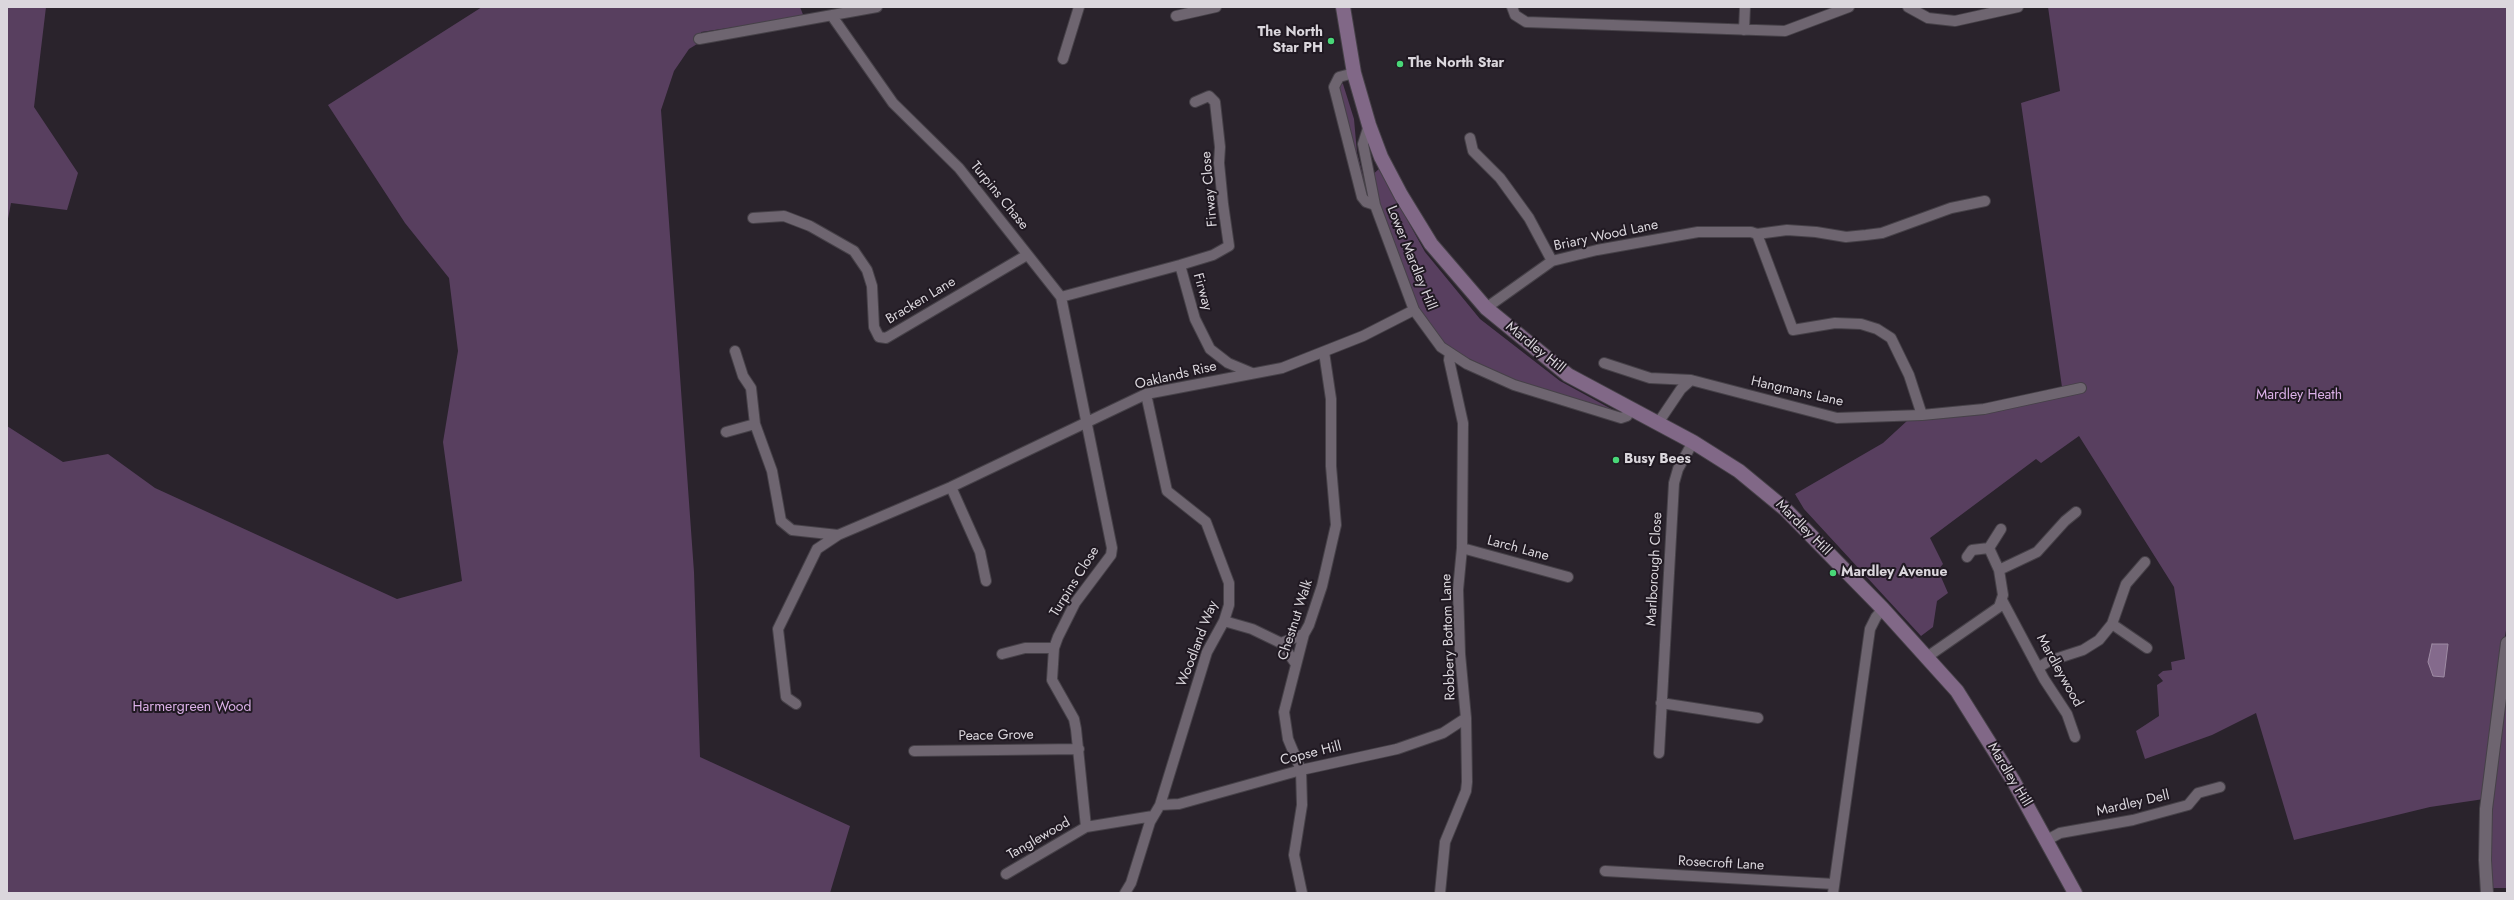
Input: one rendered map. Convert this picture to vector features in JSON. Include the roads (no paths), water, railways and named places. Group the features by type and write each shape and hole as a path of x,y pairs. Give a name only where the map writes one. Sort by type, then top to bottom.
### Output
{"main road":[{"name":"Mardley Hill","path":"1343,7 1354,74 1369,125 1381,157 1401,195 1431,244 1486,308 1568,375 1630,410 1693,442 1739,471 1764,490 1883,609 1958,691 2047,840 2075,893"}],"street":[{"path":"700,39 877,7"},
{"path":"1063,59 1079,7"},
{"path":"1176,16 1216,7"},
{"path":"1512,7 1515,15 1526,22 1785,31 1849,7"},
{"path":"1744,30 1745,7"},
{"path":"1908,7 1928,18 1955,21 2018,7"},
{"name":"Turpins Chase","path":"832,16 893,103 959,168 1061,297 1087,422"},
{"name":"Lower Mardley Hill","path":"1354,74 1339,78 1334,87 1362,197 1366,202 1375,205"},
{"name":"Firway Close","path":"1180,265 1213,255 1229,246 1219,163 1220,147 1215,102 1209,96 1195,102"},
{"name":"Lower Mardley Hill","path":"1369,125 1363,140 1375,205 1414,310 1430,334 1450,353 1467,364 1514,385 1611,416 1624,418 1630,410"},
{"path":"1470,138 1473,151 1500,178 1529,218 1552,261"},
{"path":"1367,165 1381,157"},
{"name":"Briary Wood Lane","path":"1486,308 1552,261 1596,250 1698,232 1751,232 1757,234 1787,230 1816,232 1846,237 1866,235 1882,232 1951,208 1985,201"},
{"name":"Bracken Lane","path":"753,218 784,216 810,226 854,251 867,270 872,286 874,327 879,337 886,338 1027,255"},
{"path":"1757,234 1793,330 1834,323 1861,324 1877,329 1891,338 1909,375 1922,416"},
{"name":"Firway","path":"1061,297 1180,265 1195,319 1210,350 1228,363 1252,374"},
{"name":"Oaklands Rise","path":"735,351 743,376 751,388 755,424 772,471 781,521 792,530 838,535 951,487 1146,394 1282,368 1363,336 1414,310"},
{"name":"Chestnut Walk","path":"1302,893 1294,855 1302,805 1301,770 1285,727 1284,712 1304,634 1309,625 1322,586 1336,525 1331,466 1331,399 1324,352"},
{"name":"Robbery Bottom Lane","path":"1440,893 1445,842 1466,791 1466,718 1460,654 1458,596 1462,548 1463,423 1449,360 1450,353"},
{"name":"Hangmans Lane","path":"1604,363 1650,378 1691,380 1837,418 1922,416 1984,409 2081,388"},
{"path":"1658,423 1681,389 1691,380"},
{"name":"Woodland Way","path":"1125,893 1131,883 1153,816 1160,805 1207,652 1224,621 1230,605 1229,583 1206,522 1167,491 1146,394"},
{"name":"Turpins Close","path":"1086,827 1079,749 1074,719 1052,680 1054,648 1075,603 1111,555 1110,538 1087,422"},
{"path":"726,432 755,424"},
{"name":"Marlborough Close","path":"1659,753 1674,483 1678,468 1693,442"},
{"path":"951,487 980,552 986,581"},
{"path":"1999,570 2037,552 2065,521 2076,512"},
{"path":"1966,557 1972,550 1989,548 2001,529"},
{"path":"796,704 786,697 778,629 817,549 838,535"},
{"name":"Larch Lane","path":"1462,548 1568,577"},
{"name":"Mardleywood","path":"1989,548 1999,570 2002,600 2038,668 2067,714 2075,737"},
{"path":"2038,668 2049,661 2090,646 2103,636 2112,624 2126,584 2145,562"},
{"path":"1927,657 1999,607 2002,600"},
{"path":"1833,888 1870,629 1876,617 1883,609"},
{"path":"1224,621 1252,629 1281,642 1296,664"},
{"path":"2112,624 2147,648"},
{"path":"1281,642 1304,634"},
{"path":"2487,893 2485,860 2486,809 2507,643"},
{"path":"1002,654 1025,648 1054,648"},
{"path":"1661,703 1758,718"},
{"name":"Copse Hill","path":"1160,805 1179,804 1301,770 1397,749 1442,733 1466,718"},
{"name":"Peace Grove","path":"914,751 1079,749"},
{"name":"Mardley Dell","path":"2047,840 2060,833 2132,820 2188,805 2198,793 2220,787"},
{"path":"1086,827 1153,816"},
{"name":"Tanglewood","path":"1006,874 1086,827"},
{"name":"Rosecroft Lane","path":"1606,871 1833,888"}],"place":[{"name":"The North Star PH","path":"1331,41"},
{"name":"The North Star","path":"1400,64"},
{"name":"Busy Bees","path":"1616,460"},
{"name":"Mardley Avenue","path":"1833,573"}],"park label":[{"name":"Mardley Heath","path":"2299,396"},
{"name":"Harmergreen Wood","path":"192,708"}]}
